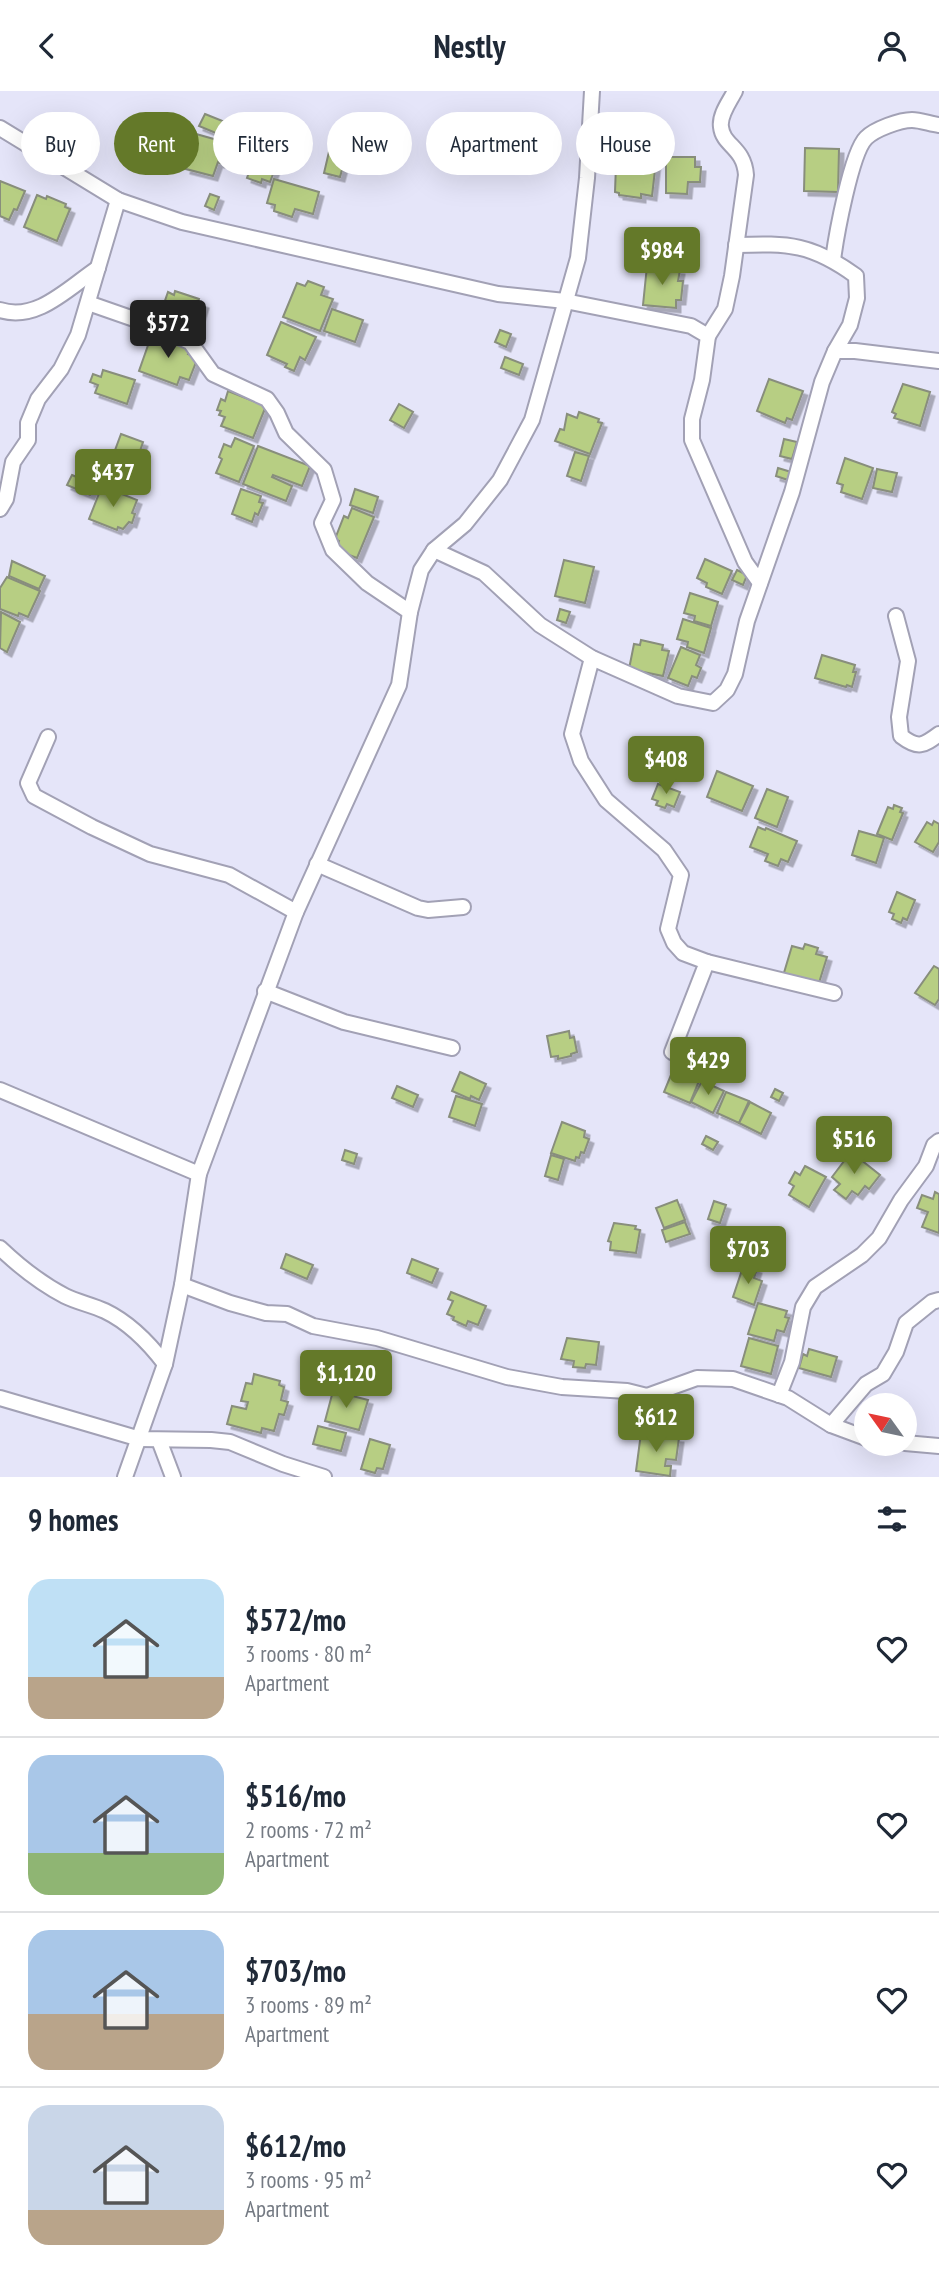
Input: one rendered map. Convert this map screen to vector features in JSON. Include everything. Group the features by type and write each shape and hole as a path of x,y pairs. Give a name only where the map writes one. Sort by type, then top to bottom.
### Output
{"street":[{"path":"125,1477 166,1364 182,1285 199,1174 296,912 399,685 410,612 421,570 435,550 465,524 500,479 532,420 578,258 587,178 592,91"},
{"path":"736,91 720,126 724,137 745,160 746,175 725,309 708,336 702,380 692,419 692,440 746,562 760,583"},
{"path":"833,260 838,223 855,161 866,138 884,128 911,120 939,125"},
{"path":"0,128 118,200 182,222 498,294 565,301 691,326 708,336"},
{"path":"0,509 6,499 13,462 28,440 28,423 38,399 61,369 78,335 118,200"},
{"path":"435,550 484,573 540,625 592,658 678,696 713,703 727,690 736,674 747,621 792,492 822,382 850,325 857,298 856,276 833,260 808,249 781,243 736,244"},
{"path":"0,310 26,313 43,307 98,268"},
{"path":"88,303 190,342 213,373 267,399 286,433 324,470 333,499 322,523 333,550 367,583 410,612"},
{"path":"835,351 939,361"},
{"path":"896,616 908,661 898,717 901,736 912,745 925,744 939,734"},
{"path":"592,658 572,734 581,761 606,800 664,851 681,875 668,929 674,943 682,953 707,962 834,993"},
{"path":"48,737 28,783 34,796 150,854 229,875 296,912"},
{"path":"317,864 418,908 428,910 463,907"},
{"path":"672,1052 707,962"},
{"path":"265,991 344,1022 452,1048"},
{"path":"0,1090 199,1174"},
{"path":"779,1395 792,1362 803,1307 815,1287 862,1255 879,1238 926,1166 934,1145 939,1141"},
{"path":"0,1248 23,1271 65,1296 106,1312 126,1325 148,1342 166,1364"},
{"path":"182,1285 254,1310 287,1314 313,1327 377,1338 507,1377 562,1387 627,1391 647,1396 698,1378 733,1379 779,1395 831,1425 854,1434"},
{"path":"831,1425 866,1384 883,1374 896,1353 906,1323 939,1300"},
{"path":"0,1398 140,1439 230,1442 283,1464 324,1477"},
{"path":"159,1440 173,1477"},
{"path":"917,1444 939,1446"}],"building":[{"path":"205,114 213,117 213,132 199,126"},
{"path":"199,135 213,139 213,176 199,172"},
{"path":"805,148 839,149 838,192 804,191"},
{"path":"675,157 695,157 695,167 701,167 700,182 688,182 687,194 666,193 666,175 675,175"},
{"path":"248,175 273,175 270,182 262,179 261,183 247,178"},
{"path":"616,175 654,175 652,196 641,194 641,198 615,192"},
{"path":"274,179 319,192 313,214 295,209 292,217 274,211 275,205 267,203"},
{"path":"0,181 25,191 17,210 14,209 9,220 0,216"},
{"path":"210,194 219,197 214,210 205,206"},
{"path":"37,195 66,204 65,207 70,209 57,241 24,227"},
{"path":"651,234 686,237 684,256 680,255 680,263 648,260"},
{"path":"647,266 680,270 678,281 683,281 681,300 676,300 676,308 643,305"},
{"path":"308,281 324,287 321,295 333,299 320,331 283,317 297,283 305,286"},
{"path":"175,291 199,299 198,302 204,304 197,327 194,326 192,331 166,323 168,318 160,315 168,292 174,295"},
{"path":"332,309 363,320 355,342 324,331"},
{"path":"281,322 316,337 305,360 300,357 294,371 285,367 287,364 267,355"},
{"path":"500,330 511,334 506,347 495,342"},
{"path":"152,334 190,348 188,354 198,357 189,380 180,377 177,385 139,371"},
{"path":"505,357 523,364 519,375 501,368"},
{"path":"103,370 135,380 127,404 95,393 98,385 90,382 93,374 101,377"},
{"path":"769,379 803,391 792,420 787,418 785,423 757,411"},
{"path":"903,384 930,392 920,426 894,418 896,414 892,412"},
{"path":"228,391 266,406 253,438 221,426 225,417 219,415 221,411 217,410 221,399 225,401"},
{"path":"399,404 413,412 404,428 390,420"},
{"path":"579,412 599,419 598,422 602,423 590,454 555,441 560,429 564,430 567,414 577,418"},
{"path":"121,434 143,442 129,484 105,476 111,459 114,460 117,454 114,453"},
{"path":"235,438 254,446 239,482 216,473 224,444 231,447"},
{"path":"784,439 797,442 792,459 780,456"},
{"path":"258,446 310,466 302,486 273,475 272,477 292,486 286,501 243,484"},
{"path":"575,452 589,456 581,481 567,476"},
{"path":"845,458 873,468 862,499 841,492 843,485 837,483"},
{"path":"778,468 791,472 788,480 776,476"},
{"path":"877,469 897,473 892,492 873,488"},
{"path":"72,475 95,485 90,495 67,485"},
{"path":"102,486 137,500 132,513 135,514 132,523 129,522 123,529 118,527 117,530 89,519"},
{"path":"241,489 261,496 259,502 263,503 252,522 232,514"},
{"path":"355,489 378,497 373,513 350,505"},
{"path":"352,508 374,517 357,558 336,550 339,541 335,539 344,516 348,518"},
{"path":"705,559 732,571 722,594 706,587 707,583 697,578"},
{"path":"564,560 594,567 585,603 555,596"},
{"path":"12,561 45,576 39,589 9,576"},
{"path":"737,570 747,575 743,585 732,580"},
{"path":"7,577 40,591 28,617 0,609 0,588"},
{"path":"690,593 718,602 711,626 694,621 695,616 684,613"},
{"path":"560,609 570,612 566,623 557,620"},
{"path":"1,612 20,622 7,652 0,648"},
{"path":"683,619 711,628 704,653 687,647 688,642 677,639"},
{"path":"641,640 663,645 662,650 669,651 663,676 629,669 634,644 640,645"},
{"path":"681,647 700,655 696,665 701,668 697,678 692,676 688,686 668,678"},
{"path":"822,655 855,665 852,687 815,678"},
{"path":"656,741 672,747 660,778 644,772"},
{"path":"717,771 753,786 742,811 707,797"},
{"path":"658,784 680,792 674,807 667,804 665,808 656,805 658,801 652,799"},
{"path":"767,789 788,797 777,827 755,818"},
{"path":"894,805 902,808 900,812 903,813 892,840 877,834 888,807 893,809"},
{"path":"934,821 939,824 939,842 933,852 915,842 927,822 932,825"},
{"path":"758,827 797,841 788,862 781,859 778,866 765,861 768,854 750,847"},
{"path":"859,831 884,838 876,863 852,855"},
{"path":"897,892 915,900 907,920 903,918 901,923 892,919 894,914 889,912"},
{"path":"805,944 818,948 816,954 827,957 818,986 783,976 792,946 803,949"},
{"path":"934,966 939,969 939,999 935,1005 915,993"},
{"path":"569,1031 570,1038 574,1037 577,1052 558,1059 558,1056 551,1057 547,1036"},
{"path":"673,1070 699,1081 690,1103 664,1092"},
{"path":"460,1072 486,1084 479,1100 452,1091"},
{"path":"702,1081 724,1091 713,1113 691,1102"},
{"path":"397,1086 418,1095 413,1107 392,1098"},
{"path":"775,1089 783,1093 779,1101 771,1097"},
{"path":"726,1092 749,1101 739,1123 717,1113"},
{"path":"456,1096 482,1104 475,1126 449,1117"},
{"path":"750,1102 771,1113 761,1134 739,1123"},
{"path":"562,1122 585,1131 584,1137 589,1139 584,1153 581,1152 575,1161 551,1153"},
{"path":"706,1136 718,1142 713,1150 702,1144"},
{"path":"345,1150 357,1154 354,1164 342,1160"},
{"path":"851,1152 880,1175 869,1189 865,1186 858,1195 852,1191 846,1199 834,1190 840,1184 832,1177"},
{"path":"551,1155 564,1159 558,1180 545,1176"},
{"path":"805,1166 826,1177 809,1207 789,1195 794,1186 789,1183 795,1172 800,1175"},
{"path":"935,1192 939,1194 939,1233 922,1227 928,1212 917,1208 922,1195 933,1199"},
{"path":"677,1200 685,1220 664,1228 656,1208"},
{"path":"714,1201 726,1205 720,1223 708,1219"},
{"path":"685,1222 690,1234 666,1242 662,1230"},
{"path":"614,1223 636,1226 635,1229 640,1230 636,1253 610,1250 611,1242 608,1241"},
{"path":"286,1254 313,1265 307,1279 281,1268"},
{"path":"412,1259 438,1269 432,1283 407,1273"},
{"path":"744,1264 757,1269 754,1278 762,1281 754,1305 733,1297"},
{"path":"451,1292 486,1306 478,1325 468,1321 466,1326 447,1314 453,1301 448,1299"},
{"path":"758,1303 787,1311 785,1317 789,1318 784,1332 777,1330 774,1341 748,1334"},
{"path":"567,1338 599,1342 596,1365 573,1367 574,1361 561,1359"},
{"path":"749,1338 778,1346 771,1374 741,1366"},
{"path":"809,1349 837,1357 831,1377 799,1368 803,1354 807,1356"},
{"path":"254,1374 280,1381 279,1385 284,1387 281,1400 288,1402 284,1415 279,1414 274,1431 262,1428 261,1433 227,1424 232,1406 246,1409 248,1402 241,1401 246,1383 252,1384"},
{"path":"333,1391 368,1400 359,1430 325,1421"},
{"path":"318,1426 346,1433 341,1451 313,1444"},
{"path":"641,1433 679,1438 676,1460 666,1459 665,1466 671,1466 670,1476 636,1471"},
{"path":"370,1439 390,1445 383,1469 377,1468 375,1473 361,1469"}]}
